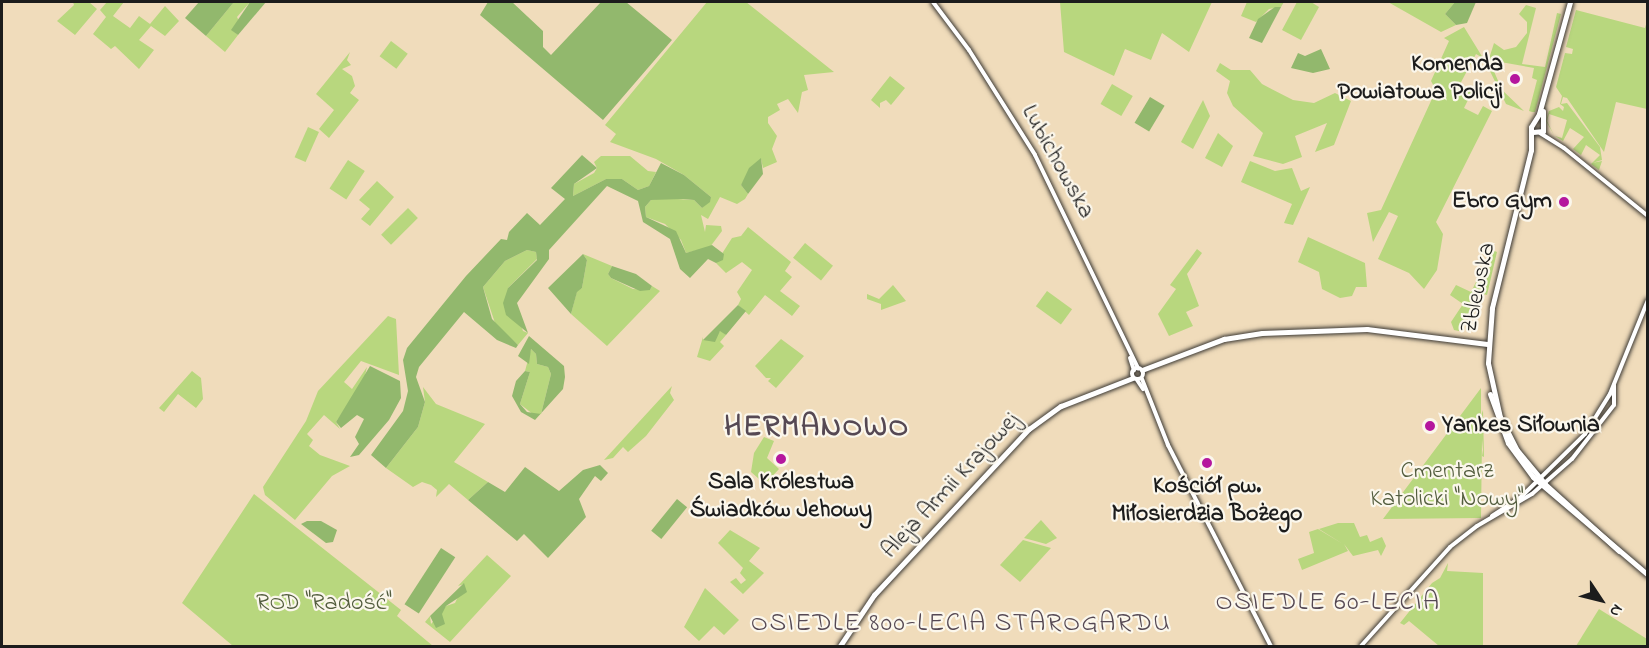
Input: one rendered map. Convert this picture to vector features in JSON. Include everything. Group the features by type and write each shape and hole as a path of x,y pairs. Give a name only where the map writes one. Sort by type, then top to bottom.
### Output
{"main road":[{"path":"1538,132 1538,122 1570,2"},
{"path":"1538,122 1531,127 1538,132"},
{"name":"Zblewska","path":"1538,132 1531,150 1492,308 1486,344 1490,379 1500,417 1517,450 1541,483 1647,575"},
{"name":"Aleja Armii Krajowej","path":"840,646 874,596 1029,429 1061,406 1224,339 1262,333 1361,328 1486,344"}],"street":[{"name":"Lubichowska","path":"933,2 963,42 1035,155 1071,222 1145,392 1271,646"},
{"path":"1538,132 1552,140 1647,216"},
{"path":"1361,646 1439,558 1579,453 1610,399 1647,300"},
{"path":"1541,483 1606,407 1614,405 1610,399"}],"green space":[{"path":"73,2 89,2 97,9 75,35 57,21 74,5"},
{"path":"107,2 124,2 113,16 130,28 139,16 150,24 165,6 179,21 165,36 151,26 139,40 154,50 139,69 115,46 111,49 93,34 106,17 100,10"},
{"path":"199,2 234,2 206,36 185,18"},
{"path":"234,2 250,2 237,17 239,21 232,30 238,35 225,52 206,36"},
{"path":"250,2 266,2 238,35 231,30"},
{"path":"488,2 512,2 543,31 543,47 551,55 601,2 626,2 672,40 603,120 480,15"},
{"path":"707,2 746,2 834,72 804,75 808,90 802,92 798,113 788,99 777,104 780,110 768,117 768,123 777,136 772,149 777,162 763,168 761,159 741,185 748,194 745,199 737,204 720,197 708,219 701,215 705,232 706,225 721,226 722,231 710,247 686,253 681,240 665,224 646,217 645,207 651,200 662,198 694,200 702,208 711,197 684,175 656,159 610,142 616,134 605,125"},
{"path":"1060,2 1212,2 1189,52 1162,33 1151,60 1125,49 1114,76 1064,52"},
{"path":"1247,2 1284,2 1281,7 1269,9 1256,22 1241,16"},
{"path":"1297,2 1311,2 1319,7 1301,40 1282,30"},
{"path":"1388,2 1455,2 1445,14 1456,25 1441,32"},
{"path":"1455,2 1476,2 1467,23 1456,25 1445,14"},
{"path":"1526,5 1536,8 1522,64 1545,67 1557,13 1561,14 1535,112 1529,111 1537,80 1532,78 1534,68 1495,61 1493,69 1502,90 1524,111 1506,104 1487,65 1494,43 1504,50 1516,47 1527,33 1527,22 1519,14"},
{"path":"1275,7 1281,7 1262,43 1249,38 1258,19"},
{"path":"1576,10 1645,28 1647,21 1647,109 1616,102 1604,152 1567,98 1563,97 1561,104 1567,103 1600,147 1602,160 1592,163 1600,155 1586,145 1581,155 1573,149 1584,137 1570,128 1563,141 1555,136 1562,138 1567,120 1549,114 1547,121 1554,135 1546,121 1549,111 1559,107 1563,111 1564,107 1560,104 1562,96 1556,87 1565,53 1572,54 1573,49 1566,47"},
{"path":"1464,27 1483,58 1476,54 1459,86 1472,92 1464,108 1478,115 1483,106 1492,111 1436,222 1443,234 1437,270 1424,289 1409,273 1378,259 1398,216 1389,212 1373,242 1367,213 1381,210 1436,90 1431,81 1449,41 1444,38"},
{"path":"391,41 408,54 396,69 380,56"},
{"path":"1321,49 1330,69 1313,73 1291,68 1298,53 1305,56"},
{"path":"350,52 347,60 351,65 342,69 352,76 355,86 350,93 359,100 329,138 319,129 334,110 316,94"},
{"path":"1220,63 1231,70 1250,70 1262,84 1293,100 1314,103 1335,93 1351,101 1334,145 1315,152 1327,123 1295,136 1302,157 1283,164 1253,156 1263,133 1233,106 1227,93 1230,81 1216,71"},
{"path":"890,76 905,88 891,105 886,100 880,103 880,108 871,100"},
{"path":"1112,84 1133,96 1121,116 1100,104"},
{"path":"1150,97 1165,106 1149,131 1135,123"},
{"path":"1203,100 1210,116 1193,149 1181,142"},
{"path":"308,127 319,132 306,162 295,157"},
{"path":"1218,133 1233,146 1222,167 1205,158"},
{"path":"582,155 597,168 574,184 573,196 606,179 622,179 638,190 649,186 661,163 684,175 711,197 710,202 702,208 694,200 651,200 645,207 646,217 676,231 686,253 712,245 724,254 723,260 716,263 708,259 690,278 680,269 670,239 643,222 638,201 607,186 549,250 549,259 517,303 528,333 506,315 503,303 508,288 537,260 536,252 527,250 505,261 483,287 492,319 518,345 516,348 497,340 464,312 419,367 416,377 425,402 418,427 386,468 371,455 403,411 408,391 403,360 407,348 466,276 501,239 507,240 509,232 527,213 540,225 565,199 551,188"},
{"path":"601,156 630,156 648,171 656,172 649,186 638,190 622,179 606,179 573,196 574,184 594,173 597,168 594,162"},
{"path":"761,158 763,174 748,194 741,185 749,168"},
{"path":"348,160 365,171 346,199 329,189"},
{"path":"1250,161 1275,171 1292,168 1301,191 1310,187 1293,225 1284,223 1292,204 1241,182"},
{"path":"1602,161 1599,170 1592,163"},
{"path":"377,181 394,197 370,226 361,219 370,209 359,200"},
{"path":"408,208 418,218 391,245 381,235"},
{"path":"748,227 791,262 785,271 792,277 780,291 800,306 792,316 765,295 749,315 738,305 741,299 737,292 752,270 742,262 726,273 716,263 732,238 741,236"},
{"path":"1308,237 1365,263 1367,287 1356,287 1352,296 1340,298 1322,289 1319,272 1298,262"},
{"path":"805,243 833,266 821,280 793,258"},
{"path":"1197,249 1202,253 1187,274 1199,306 1186,312 1193,326 1169,336 1158,314 1176,289 1170,285"},
{"path":"527,250 536,252 537,259 508,288 523,331 528,333 518,345 496,326 483,287 505,261"},
{"path":"1492,250 1497,252 1487,295 1480,293 1459,331 1454,330 1451,322 1463,304 1450,295 1456,285 1471,292"},
{"path":"583,254 612,266 608,274 611,278 633,289 650,290 652,286 660,291 607,346 571,314 577,291 582,288 587,260"},
{"path":"583,254 587,260 582,288 577,292 571,314 548,288"},
{"path":"612,266 636,274 652,286 650,290 640,291 611,278 608,274"},
{"path":"893,285 906,301 881,310 881,304 867,299 867,294 879,299"},
{"path":"1047,291 1072,309 1061,325 1036,306"},
{"path":"738,305 746,311 726,335 720,331 715,342 703,340"},
{"path":"388,316 396,319 399,375 361,361 344,382 352,389 367,367 364,380 336,422 340,429 324,415 307,434 313,440 309,446 320,455 350,466 332,476 295,520 265,495 263,487 306,421 318,391"},
{"path":"721,330 726,335 720,342 724,346 710,361 697,357 703,337 703,340 717,335"},
{"path":"529,336 564,366 563,389 541,413 551,374 548,367 537,364 536,354 531,349 529,364 518,356"},
{"path":"781,339 804,356 776,388 768,381 771,378 766,378 755,366"},
{"path":"531,349 536,354 537,364 548,367 551,374 541,414 534,415 520,404 530,372 525,371"},
{"path":"370,366 400,381 401,398 389,420 359,455 350,457 359,444 355,437 364,419 357,415 341,428 336,422"},
{"path":"192,371 201,378 203,399 196,408 178,394 164,412 159,408"},
{"path":"525,371 530,372 520,404 527,412 540,414 535,420 521,412 512,396 516,381"},
{"path":"672,386 670,393 674,400 646,436 628,452 623,447 613,458 604,460"},
{"path":"423,387 436,404 485,424 454,462 488,482 468,500 449,484 436,497 437,490 431,485 422,482 413,487 386,468 418,427 425,402"},
{"name":"Cmentarz Katolicki \"Nowy\"","path":"1481,388 1484,457 1482,456 1482,439 1481,518 1383,519"},
{"path":"764,437 774,441 767,458 779,469 765,484 751,472 754,453"},
{"path":"600,465 608,473 601,481 595,476 579,499 586,517 548,558 524,534 517,541 468,500 488,482 505,492 525,467 559,491 583,470"},
{"name":"ROD \"Radość\"","path":"254,494 401,610 397,616 433,646 233,646 182,603"},
{"path":"677,499 687,507 661,539 651,531"},
{"path":"1041,520 1057,538 1046,544 1024,538"},
{"path":"307,521 321,521 337,530 333,542 326,543 301,524"},
{"path":"1338,523 1354,523 1360,537 1367,535 1370,542 1382,537 1386,546 1381,556 1378,550 1353,556 1344,544 1348,551 1302,570 1298,559 1314,553 1309,532 1318,529 1343,544 1319,529"},
{"path":"730,530 760,548 749,561 764,573 743,594 730,582 736,578 741,584 746,580 740,573 743,568 718,543"},
{"path":"1023,540 1051,548 1020,582 1000,565"},
{"path":"441,548 455,557 419,613 405,604"},
{"path":"487,555 511,576 450,642 425,622 430,616 431,624 446,606 455,603 464,584 458,586"},
{"path":"1448,563 1447,571 1483,573 1483,646 1439,646 1409,621 1404,625 1400,623 1432,583 1440,578"},
{"path":"464,583 467,592 446,606 442,614 445,624 436,628 430,616"},
{"path":"705,588 739,620 724,635 714,626 699,641 684,627"},
{"path":"1599,609 1647,639 1647,646 1576,646"}],"place":[{"name":"Komenda Powiatowa Policji","path":"1515,79"},
{"name":"Ebro Gym","path":"1564,202"},
{"name":"Yankes Siłownia","path":"1430,426"},
{"name":"Sala Królestwa Świadków Jehowy","path":"781,459"},
{"name":"Kościół pw. Miłosierdzia Bożego","path":"1207,463"}],"district":[{"name":"HERMANOWO","path":"817,428"},
{"name":"OSIEDLE 60-LECIA","path":"1328,604"},
{"name":"OSIEDLE 800-LECIA STAROGARDU","path":"961,625"}]}
